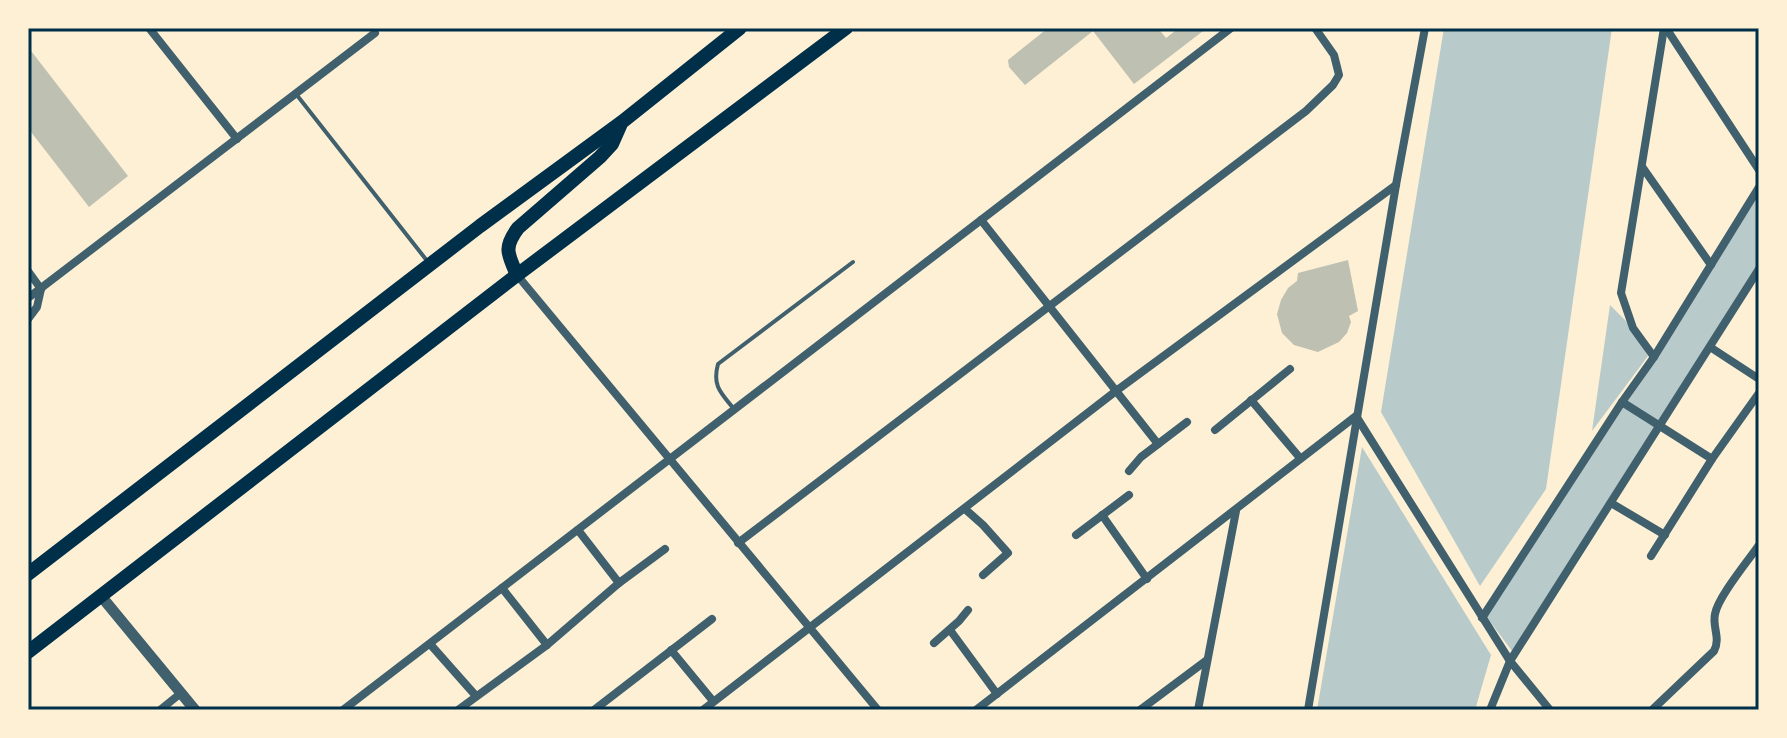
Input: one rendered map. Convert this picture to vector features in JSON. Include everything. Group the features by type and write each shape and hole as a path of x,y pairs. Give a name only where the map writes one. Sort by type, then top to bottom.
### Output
{"main road":[{"path":"28,574 430,264 622,122 740,28"},
{"path":"28,652 517,275 846,28"},
{"path":"517,275 507,247 510,239 518,228 600,157 612,144 622,122"}],"street":[{"path":"149,28 237,139"},
{"path":"350,708 1231,28"},
{"path":"738,543 1306,111 1339,75 1334,55 1315,28"},
{"path":"1308,710 1356,416 1425,28"},
{"path":"1654,357 1633,328 1621,293 1665,28"},
{"path":"1665,28 1759,170"},
{"path":"28,298 375,33"},
{"path":"1643,168 1711,265"},
{"path":"703,710 1116,391 1396,185"},
{"path":"1482,618 1654,357 1759,187"},
{"path":"981,220 1158,444"},
{"path":"1490,710 1510,661 1759,269"},
{"path":"28,271 41,289 37,307 28,319"},
{"path":"517,275 878,710"},
{"path":"1710,347 1759,379"},
{"path":"1215,430 1290,369"},
{"path":"1651,556 1712,459 1759,393"},
{"path":"1251,400 1300,458"},
{"path":"1622,402 1712,459"},
{"path":"976,710 1356,416"},
{"path":"1356,416 1510,661 1550,710"},
{"path":"1129,471 1141,457 1187,422"},
{"path":"1076,535 1129,495"},
{"path":"1611,503 1665,535"},
{"path":"965,509 1008,553 983,575"},
{"path":"1198,710 1236,511"},
{"path":"1102,515 1147,579"},
{"path":"578,530 619,583"},
{"path":"1652,710 1714,651 1718,642 1714,622 1718,605 1759,545"},
{"path":"458,710 547,645 619,583 665,549"},
{"path":"502,588 547,645"},
{"path":"101,596 195,710"},
{"path":"934,643 968,610"},
{"path":"594,710 712,619"},
{"path":"950,630 997,694"},
{"path":"430,644 476,696"},
{"path":"671,650 713,701"},
{"path":"1140,710 1207,660"},
{"path":"160,710 181,693"}],"lane":[{"path":"296,94 430,264"},
{"path":"734,409 719,390 714,377 718,364 853,262"}],"shaded area":[{"path":"1444,28 1612,28 1546,489 1480,586 1381,412"},
{"path":"1759,194 1759,266 1658,421 1625,401"},
{"path":"1610,305 1625,320 1648,356 1592,431"},
{"path":"1623,405 1657,426 1512,651 1486,616"},
{"path":"1362,447 1491,655 1475,710 1317,710"}],"building":[{"path":"1048,28 1158,28 1166,38 1179,28 1207,28 1134,84 1093,31 1025,85 1009,67 1008,60"},
{"path":"28,47 128,176 89,207 28,128"},
{"path":"1348,260 1358,311 1349,316 1351,322 1347,333 1339,342 1318,352 1294,345 1282,333 1277,314 1288,288 1297,281 1298,273"}]}
